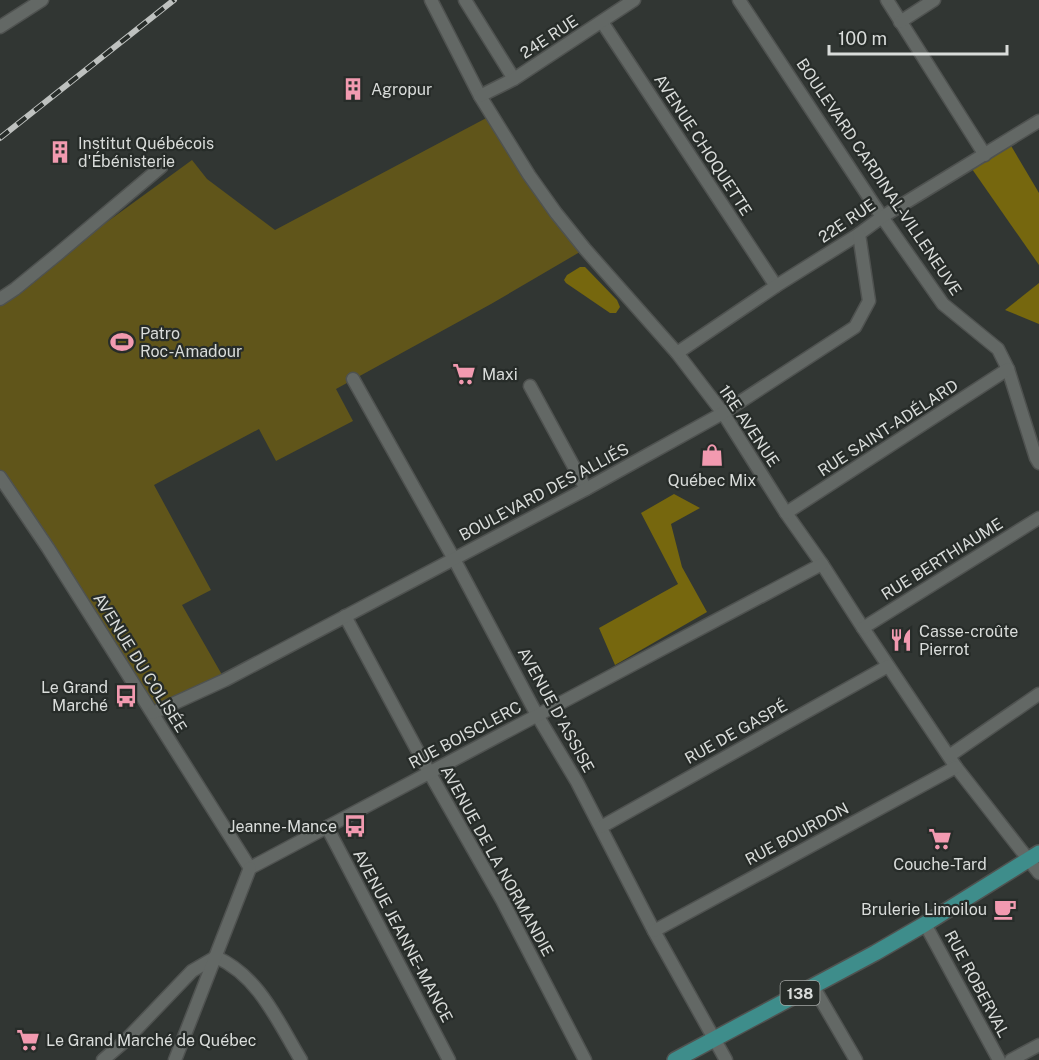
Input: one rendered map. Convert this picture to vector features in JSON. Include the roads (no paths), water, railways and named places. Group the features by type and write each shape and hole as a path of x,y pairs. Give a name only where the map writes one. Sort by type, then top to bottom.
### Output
{"main road":[{"name":"138","path":"675,1060 925,924 1033,857"}],"street":[{"path":"0,27 42,0"},
{"name":"1RE AVENUE","path":"431,0 480,96 529,175 585,249 677,353 723,412 786,513 956,767 1033,857 1039,873"},
{"path":"465,0 514,79"},
{"name":"24E RUE","path":"480,96 514,79 634,0"},
{"name":"BOULEVARD CARDINAL-VILLENEUVE","path":"740,0 882,217 943,304 998,349 1008,369 1039,463"},
{"path":"887,0 985,155"},
{"path":"900,22 934,0"},
{"name":"AVENUE CHOQUETTE","path":"602,22 776,286"},
{"name":"22E RUE","path":"677,353 882,217 1039,121"},
{"path":"0,299 24,282 161,167"},
{"name":"BOULEVARD DES ALLIÉS","path":"153,713 225,680 586,489 723,412 855,327 868,301 859,234"},
{"name":"RUE SAINT-ADÉLARD","path":"786,513 1008,369"},
{"name":"AVENUE D'ASSISE","path":"353,379 454,559 537,715 577,782 654,931 726,1060"},
{"path":"530,386 586,489"},
{"name":"AVENUE DU COLISÉE","path":"0,477 250,868"},
{"name":"RUE BERTHIAUME","path":"863,628 1039,518"},
{"name":"RUE BOISCLERC","path":"250,868 822,564"},
{"name":"AVENUE DE LA NORMANDIE","path":"345,616 429,772 502,900 585,1060"},
{"name":"RUE DE GASPÉ","path":"601,827 888,666"},
{"path":"949,756 1039,694"},
{"name":"RUE BOURDON","path":"654,931 956,767"},
{"name":"AVENUE JEANNE-MANCE","path":"327,827 449,1060"},
{"path":"174,1060 250,868"},
{"name":"RUE ROBERVAL","path":"925,924 999,1060"},
{"path":"103,1060 125,1041 192,971 216,957"},
{"path":"216,957 230,963 259,990 301,1060"},
{"path":"813,986 856,1060"},
{"path":"1011,1060 1039,1045"}],"railway":[{"path":"0,138 174,0"}],"place":[{"name":"Agropur","path":"353,89"},
{"name":"Institut Québécois d'Ébénisterie","path":"60,152"},
{"name":"Patro Roc-Amadour","path":"122,342"},
{"name":"Maxi","path":"464,374"},
{"name":"Québec Mix","path":"712,455"},
{"name":"Casse-croûte Pierrot","path":"901,640"},
{"name":"Le Grand Marché","path":"126,696"},
{"name":"Jeanne-Mance","path":"355,826"},
{"name":"Couche-Tard","path":"940,839"},
{"name":"Brulerie Limoilou","path":"1005,909"},
{"name":"Le Grand Marché de Québec","path":"28,1040"}]}
